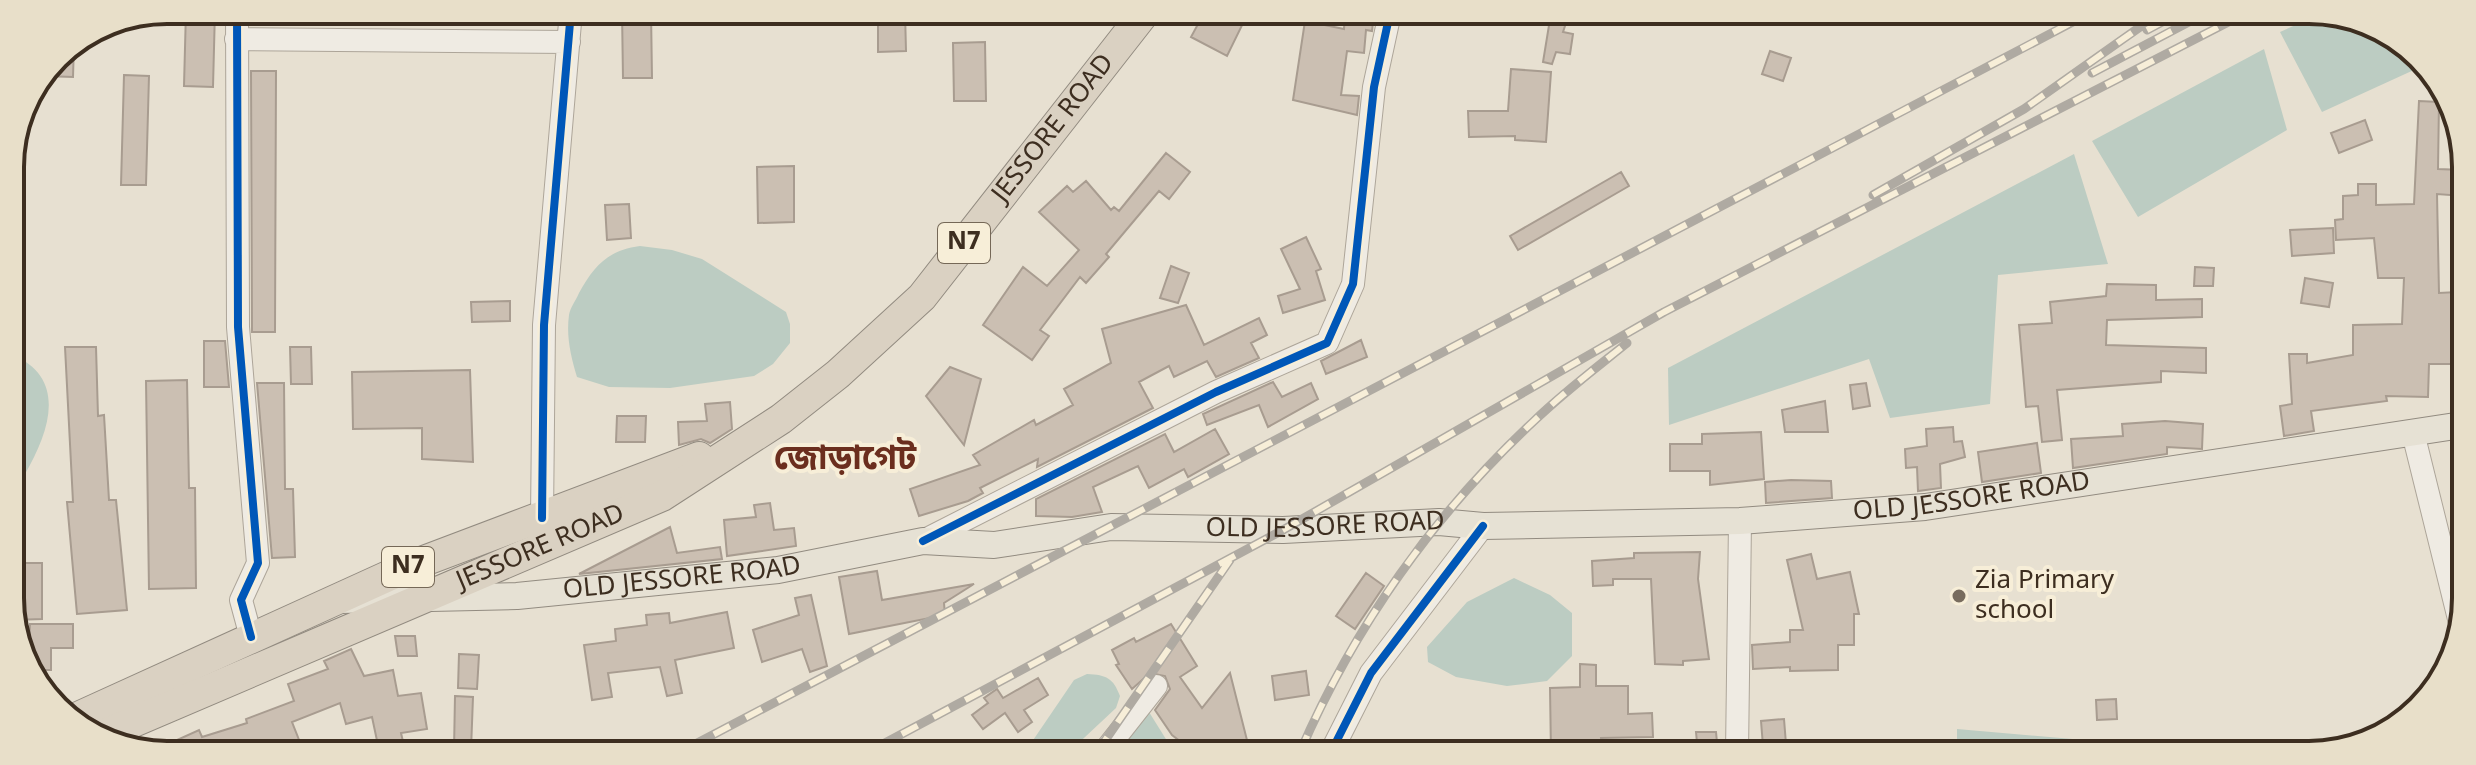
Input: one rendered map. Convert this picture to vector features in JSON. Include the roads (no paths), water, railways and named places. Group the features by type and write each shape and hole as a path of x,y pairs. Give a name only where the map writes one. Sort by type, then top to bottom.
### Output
{"highway":[{"name":"JESSORE ROAD","path":"114,730 412,600 662,496 750,439 838,374 922,297 1136,24"},
{"name":"JESSORE ROAD","path":"84,714 331,600 750,439"}],"main road":[{"name":"OLD JESSORE ROAD","path":"331,600 517,596 778,570 923,541 994,545 1111,527 1283,530 1439,522 1483,526 1740,521 1925,507 2452,427"}],"street":[{"path":"237,24 238,327 258,563 241,600 251,637"},
{"path":"542,518 544,325 570,24"},
{"path":"923,541 1203,399 1327,343 1353,284 1374,87 1388,24"},
{"path":"236,39 569,42"},
{"path":"2413,433 2452,591"},
{"path":"1737,741 1740,521"},
{"path":"1337,741 1371,673 1483,526"},
{"path":"1113,741 1156,686"}],"railway":[{"path":"701,741 2069,24"},
{"path":"1873,195 2024,109 2144,24"},
{"path":"2147,30 2158,24"},
{"path":"2092,73 2185,24"},
{"path":"889,741 1283,530 1664,312 2224,24"},
{"path":"1305,741 1371,617 1430,534 1497,457 1534,421 1627,343"},
{"path":"1105,741 1230,560"}],"place":[{"name":"Zia Primary school","path":"1959,596"}],"district":[{"name":"জোড়াগেট","path":"845,460"}]}
